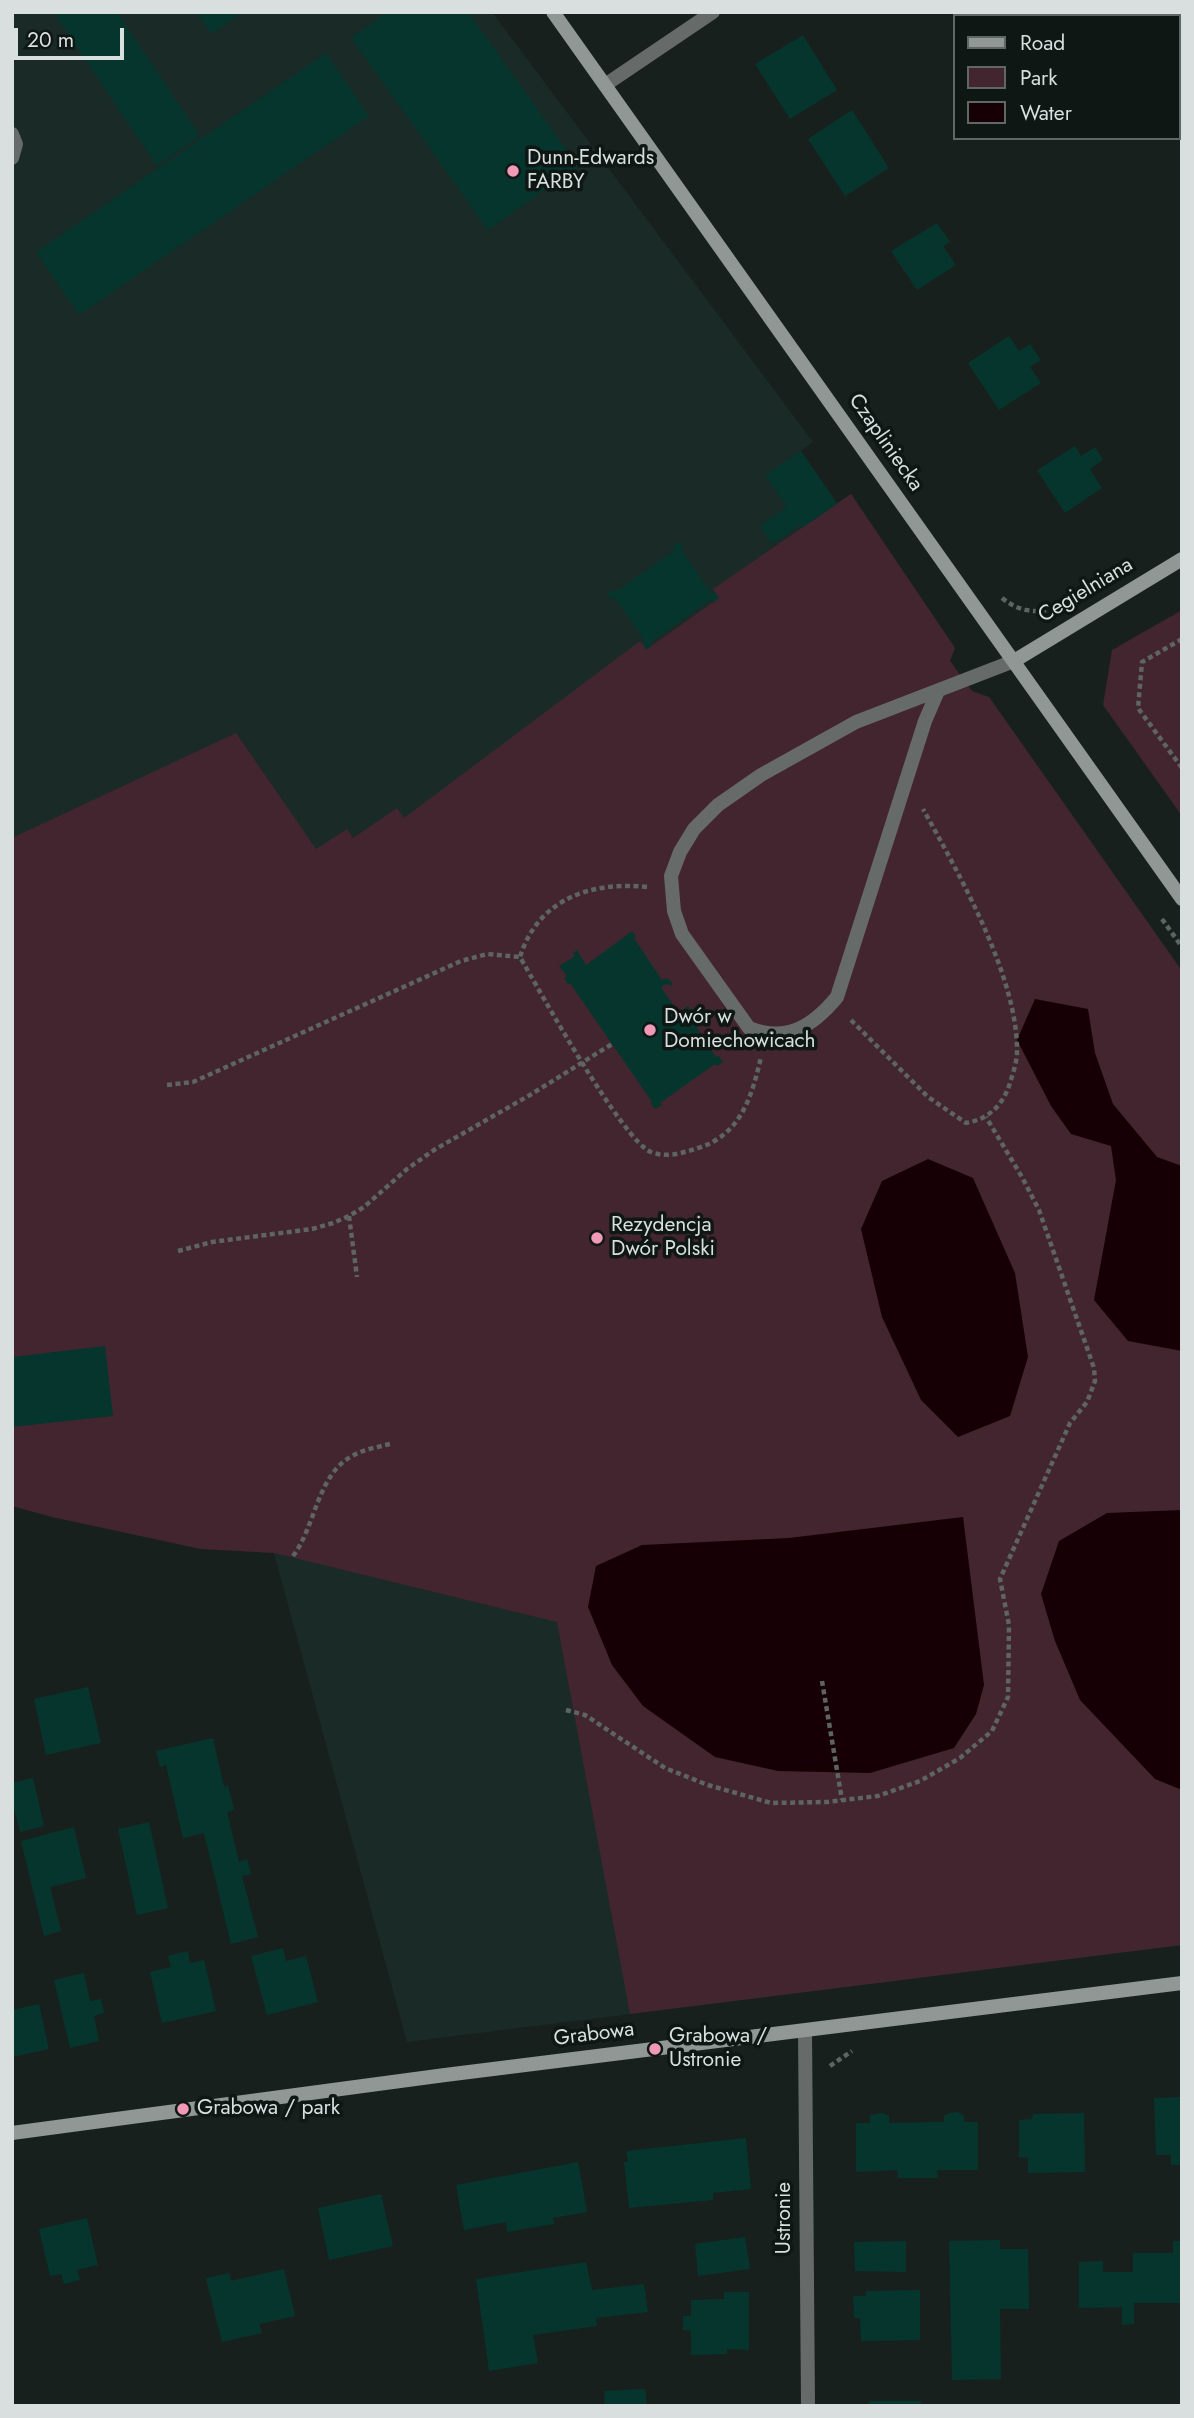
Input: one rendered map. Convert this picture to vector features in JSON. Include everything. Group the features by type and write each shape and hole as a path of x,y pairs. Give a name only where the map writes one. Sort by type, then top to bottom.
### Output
{"street":[{"name":"Czapliniecka","path":"553,12 1182,899"},
{"path":"605,85 713,12"},
{"path":"12,134 16,144 12,158"},
{"name":"Cegielniana","path":"1014,660 1182,559"},
{"path":"937,691 906,779 842,984 833,1002 821,1016 804,1027 782,1034 767,1034 749,1028 682,934 674,911 671,876 680,852 694,829 718,805 761,775 856,722 1014,660"},
{"name":"Grabowa","path":"12,2133 445,2075 1182,1983"},
{"name":"Ustronie","path":"805,2031 808,2406"}],"path":[{"path":"997,593 1012,605 1031,612 1055,606"},
{"path":"1182,639 1142,662 1138,708 1182,768"},
{"path":"833,1002 929,1097 966,1122 980,1121 1005,1097 1017,1054 1016,1027 1002,975 969,895 906,779"},
{"path":"672,892 623,884 590,889 566,899 539,919 525,940 520,957 582,1063 636,1140 649,1152 665,1155 684,1153 706,1146 722,1136 745,1111 753,1092 767,1034"},
{"path":"167,1086 193,1082 461,961 486,954 520,957"},
{"path":"178,1251 212,1242 312,1228 349,1216 434,1150 612,1044"},
{"path":"566,1710 585,1715 665,1768 708,1785 771,1803 827,1802 878,1796 920,1781 960,1758 992,1731 1008,1697 1009,1625 1000,1579 1070,1423 1087,1402 1095,1381 1086,1342 1039,1210 986,1117"},
{"path":"349,1216 357,1277"},
{"path":"293,1556 304,1542 329,1478 341,1463 363,1451 390,1444"},
{"path":"822,1681 842,1800"}],"shaded area":[{"name":"Rezydencja Dwór Polski","path":"12,12 492,12 813,442 801,451 837,503 851,494 955,648 950,661 972,691 989,697 1182,971 1182,1945 407,2042 274,1553 201,1549 12,1506"}],"green space":[{"name":"Rezydencja Dwór Polski","path":"851,494 955,648 950,661 972,691 989,697 1182,971 1182,1945 630,2014 557,1622 274,1553 201,1549 12,1506 12,838 236,733 316,849 347,829 353,838 397,808 404,818 640,641 647,649 719,598 713,589"},
{"path":"1182,610 1182,816 1103,705 1112,650"}],"water":[{"path":"1035,999 1088,1009 1095,1053 1113,1104 1157,1157 1182,1166 1182,1351 1128,1341 1094,1300 1116,1180 1111,1146 1071,1134 1051,1106 1017,1040"},
{"path":"928,1159 973,1178 1015,1273 1028,1357 1010,1416 958,1437 921,1400 882,1317 861,1229 882,1181"},
{"path":"1182,1510 1182,1790 1155,1779 1080,1700 1055,1641 1041,1594 1059,1541 1107,1513"},
{"path":"963,1517 984,1685 976,1714 954,1748 870,1773 778,1771 715,1757 643,1706 612,1665 588,1607 596,1566 642,1545 789,1538"}],"building":[{"path":"53,12 117,12 200,136 157,166"},
{"path":"196,12 242,12 212,34"},
{"path":"387,12 468,12 578,166 488,230 351,38"},
{"path":"1107,12 1159,14 1108,14"},
{"path":"803,35 837,90 790,119 755,64"},
{"path":"326,53 369,116 79,315 36,252"},
{"path":"852,110 889,168 845,196 808,139"},
{"path":"937,223 950,242 943,246 956,265 917,290 891,251"},
{"path":"1009,336 1019,351 1030,344 1041,360 1030,367 1041,383 999,410 968,363"},
{"path":"1075,446 1081,456 1095,447 1103,460 1090,469 1102,488 1065,513 1037,470"},
{"path":"801,451 837,504 772,544 760,526 787,507 765,475"},
{"path":"679,542 684,548 681,550 712,594 715,592 719,598 713,603 711,599 651,642 653,645 646,649 642,643 645,641 614,597 611,599 607,594 613,589 615,592 675,550 673,546"},
{"name":"Dwór w Domiechowicach","path":"632,931 662,980 666,978 672,982 672,986 666,984 661,987 680,1015 686,1006 689,1007 689,1015 716,1057 719,1056 723,1062 717,1066 715,1064 655,1109 570,983 568,984 564,978 567,976 559,966 575,956 573,953 577,950 586,965"},
{"path":"105,1346 113,1416 12,1427 12,1357"},
{"path":"88,1687 101,1743 46,1755 34,1699"},
{"path":"213,1738 224,1787 228,1785 234,1810 227,1812 239,1862 247,1859 251,1874 242,1876 258,1937 231,1944 204,1833 183,1838 166,1765 160,1767 156,1751"},
{"path":"33,1778 44,1826 20,1832 12,1801 12,1783"},
{"path":"149,1822 168,1908 137,1915 118,1829"},
{"path":"74,1827 86,1878 50,1887 61,1931 44,1936 21,1841"},
{"path":"283,1948 286,1961 306,1956 318,2002 267,2015 251,1956"},
{"path":"188,1951 190,1963 204,1960 216,2011 162,2023 150,1972 171,1967 168,1956"},
{"path":"84,1973 90,2001 101,1999 104,2013 94,2016 99,2041 70,2048 54,1980"},
{"path":"39,2004 49,2049 12,2057 12,2010"},
{"path":"1182,2097 1182,2165 1171,2165 1171,2155 1156,2155 1154,2098"},
{"path":"958,2112 964,2116 964,2122 978,2122 978,2170 937,2170 938,2178 898,2178 897,2170 856,2172 856,2123 870,2123 870,2115 883,2113 889,2116 889,2123 944,2122 944,2116"},
{"path":"1084,2113 1085,2172 1028,2173 1028,2158 1019,2157 1019,2120 1032,2119 1033,2114"},
{"path":"746,2138 751,2189 713,2193 713,2200 629,2208 624,2162 628,2162 626,2151"},
{"path":"578,2162 587,2212 553,2218 554,2224 507,2232 506,2222 464,2230 456,2185"},
{"path":"381,2194 393,2246 329,2260 318,2208"},
{"path":"87,2218 98,2265 77,2270 80,2280 64,2284 61,2274 50,2276 39,2229"},
{"path":"745,2237 750,2269 698,2276 695,2244"},
{"path":"1000,2240 1000,2249 1028,2249 1029,2309 1000,2309 1001,2379 952,2380 949,2241"},
{"path":"906,2241 906,2272 855,2271 854,2242"},
{"path":"1173,2241 1182,2241 1182,2303 1134,2303 1134,2324 1122,2325 1122,2307 1079,2308 1079,2262 1103,2261 1103,2272 1133,2272 1133,2253 1173,2253"},
{"path":"586,2262 592,2290 644,2284 648,2312 596,2318 597,2326 533,2335 538,2363 489,2371 476,2279"},
{"path":"284,2269 295,2316 259,2324 262,2333 222,2342 206,2278 229,2273 231,2281"},
{"path":"920,2290 920,2340 861,2341 860,2318 854,2318 853,2296 866,2296 866,2291"},
{"path":"724,2292 749,2292 749,2350 727,2349 727,2354 691,2355 691,2331 683,2330 683,2316 691,2316 691,2300 724,2299"},
{"path":"645,2389 647,2406 605,2406 604,2391"},
{"path":"869,2401 921,2401 921,2406 869,2406"}],"place":[{"name":"Dunn-Edwards FARBY","path":"513,171"},
{"name":"Dwór w Domiechowicach","path":"650,1030"},
{"name":"Rezydencja Dwór Polski","path":"597,1238"},
{"name":"Grabowa / Ustronie","path":"655,2049"},
{"name":"Grabowa / park","path":"183,2109"}]}
